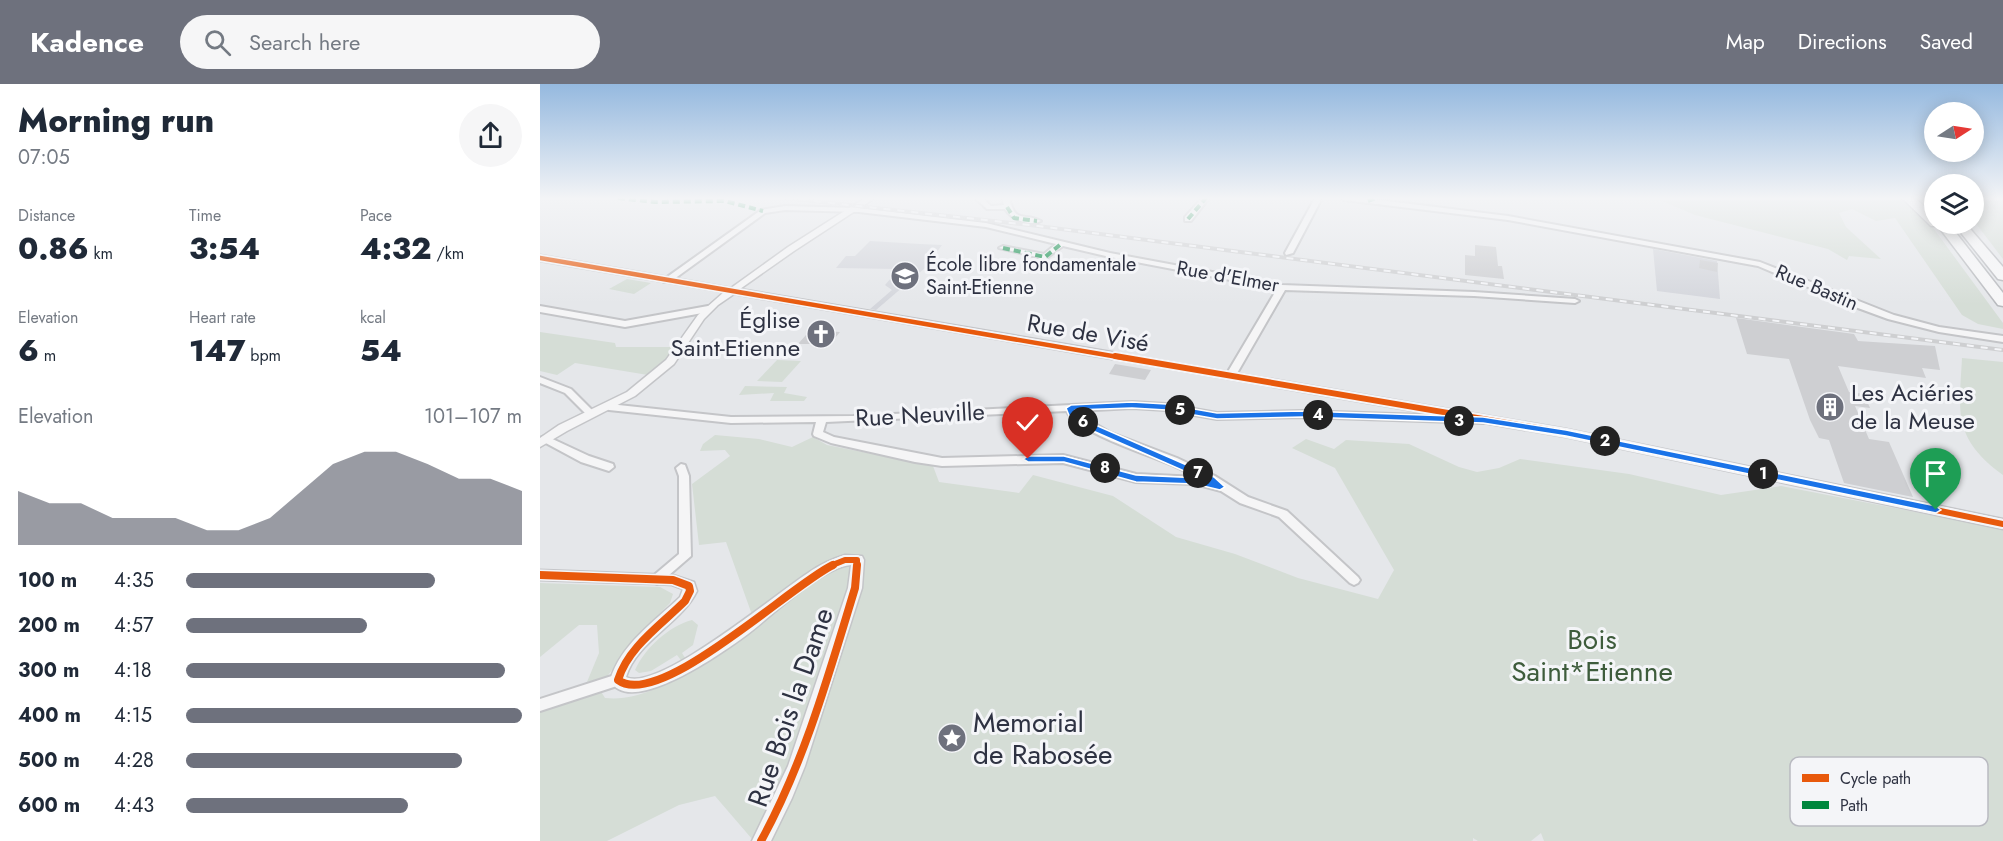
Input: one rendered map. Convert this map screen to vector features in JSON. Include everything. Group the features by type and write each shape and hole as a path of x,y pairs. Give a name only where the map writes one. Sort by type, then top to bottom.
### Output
{"highway":[{"path":"1947,234 1960,246"},
{"path":"1951,234 2003,302"},
{"path":"1969,234 2003,276"},
{"path":"1974,234 1979,246"}],"street":[{"name":"Rue d'Elmer","path":"667,280 730,233"},
{"path":"543,441 632,394 670,362 708,309 815,233"},
{"name":"Rue d'Elmer","path":"1019,233 1061,244 1282,287 1474,294 1575,301"},
{"path":"1289,253 1300,233"},
{"name":"Rue Bastin","path":"1592,233 1760,264 1788,273 1903,322 2003,339"},
{"path":"1003,248 1045,257 1061,244"},
{"name":"Rue de Visé","path":"540,258 1231,375 1628,446 2003,524"},
{"path":"1231,375 1282,287"},
{"path":"540,309 625,324 708,309"},
{"path":"540,380 568,391 591,414"},
{"name":"Rue Neuville","path":"609,407 711,420 823,419 1132,405 1166,407 1217,416 1303,414 1483,420"},
{"path":"1071,408 1074,416 1088,425 1211,479 1220,487 1244,500 1283,514 1354,580"},
{"path":"823,419 819,425 818,434 831,440 915,458 942,462 1064,459 1136,478 1186,480 1220,487"},
{"path":"543,441 585,459 609,466"},
{"path":"657,579 686,556 684,476 681,468"},
{"name":"Rue Bois la Dame","path":"540,705 618,680 625,686 638,686 673,671 739,633 826,568 849,558 857,560 858,570 850,599 804,745 771,825 761,841"},
{"path":"540,575 657,579 686,583 690,591 684,601 625,663 618,680"}],"shaded area":[{"name":"École libre fondamentale Saint-Etienne","path":"870,241 942,245 925,268 876,310 870,309 892,290 885,285 899,269 836,268 846,256 855,256"},
{"path":"1653,249 1717,261 1720,299 1657,291"}],"green space":[{"path":"1767,233 1853,233 1881,259 1849,256 1847,260 1828,249"},
{"path":"1906,233 1938,234 2003,323 2003,329 1978,324 1962,315"},
{"path":"2003,233 2003,259 1984,234"},
{"path":"627,279 651,283 634,294 609,289"},
{"path":"540,332 615,343 616,347 676,347 673,353 648,375 575,363 557,375 540,371"},
{"path":"1962,358 2003,362 2003,475 1975,449 1967,436 1960,410"},
{"path":"777,360 801,361 782,382 757,381"},
{"path":"745,386 787,387 784,393 807,397 804,401 770,401 774,393 739,395"},
{"name":"Bois Saint*Etienne","path":"715,435 759,439 792,447 813,437 827,445 933,466 939,482 1019,493 1033,475 1113,496 1176,537 1235,554 1298,578 1378,599 1394,570 1335,468 1292,448 1306,439 1334,449 1346,440 1409,444 1459,467 1477,472 1499,468 1520,459 1629,474 1721,495 1781,486 2003,529 2003,841 1544,841 1541,833 1531,841 1478,841 1473,838 1473,841 764,841 752,839 715,796 679,805 607,841 540,841 540,709 600,690 605,698 639,695 689,671 677,655 651,671 639,673 635,670 651,646 666,633 683,623 692,620 698,625 693,645 682,653 692,669 759,625 751,612 726,542 699,545 692,484 730,456 725,450 700,451 703,444"},
{"path":"540,583 660,587 673,594 670,603 635,639 606,678 587,682 599,653 597,625 579,625 540,657"}],"building":[{"path":"1475,245 1496,247 1498,266 1502,266 1504,279 1465,275 1465,255 1475,256"},
{"path":"1700,260 1718,263 1717,272 1699,268"},
{"name":"Les Aciéries de la Meuse","path":"1736,318 1854,334 1858,341 1935,346 1940,370 1922,368 1926,378 1838,366 1849,392 1864,394 1870,408 1855,406 1869,439 1889,442 1913,497 1844,483 1829,440 1819,438 1810,420 1789,359 1747,354"},
{"name":"Église Saint-Etienne","path":"829,324 823,331 840,332 830,344 798,344 814,326"},
{"path":"1115,364 1151,370 1145,380 1109,374"}],"railway":[{"path":"1095,233 2003,350"}],"marked path":[{"path":"1003,248 1045,257 1061,244"}],"cycle path":[{"path":"540,258 1566,433 2003,524"},
{"path":"540,575 673,580 689,586 690,591 685,601 646,638 621,670 618,680 627,686 636,687 662,678 706,654 741,631 814,575 845,560 857,560 855,588 806,740 786,792 761,841"}],"place":[{"name":"École libre fondamentale Saint-Etienne","path":"905,276"},
{"name":"Église Saint-Etienne","path":"821,334"},
{"name":"Les Aciéries de la Meuse","path":"1830,407"},
{"name":"Memorial de Rabosée","path":"952,738"}],"route":[{"path":"1028,459 1064,459 1147,480 1169,478 1195,480 1220,487 1211,479 1173,461 1088,425 1074,416 1071,408 1132,405 1166,407 1217,416 1303,414 1472,422 1483,420 1566,433 1936,510"}]}
